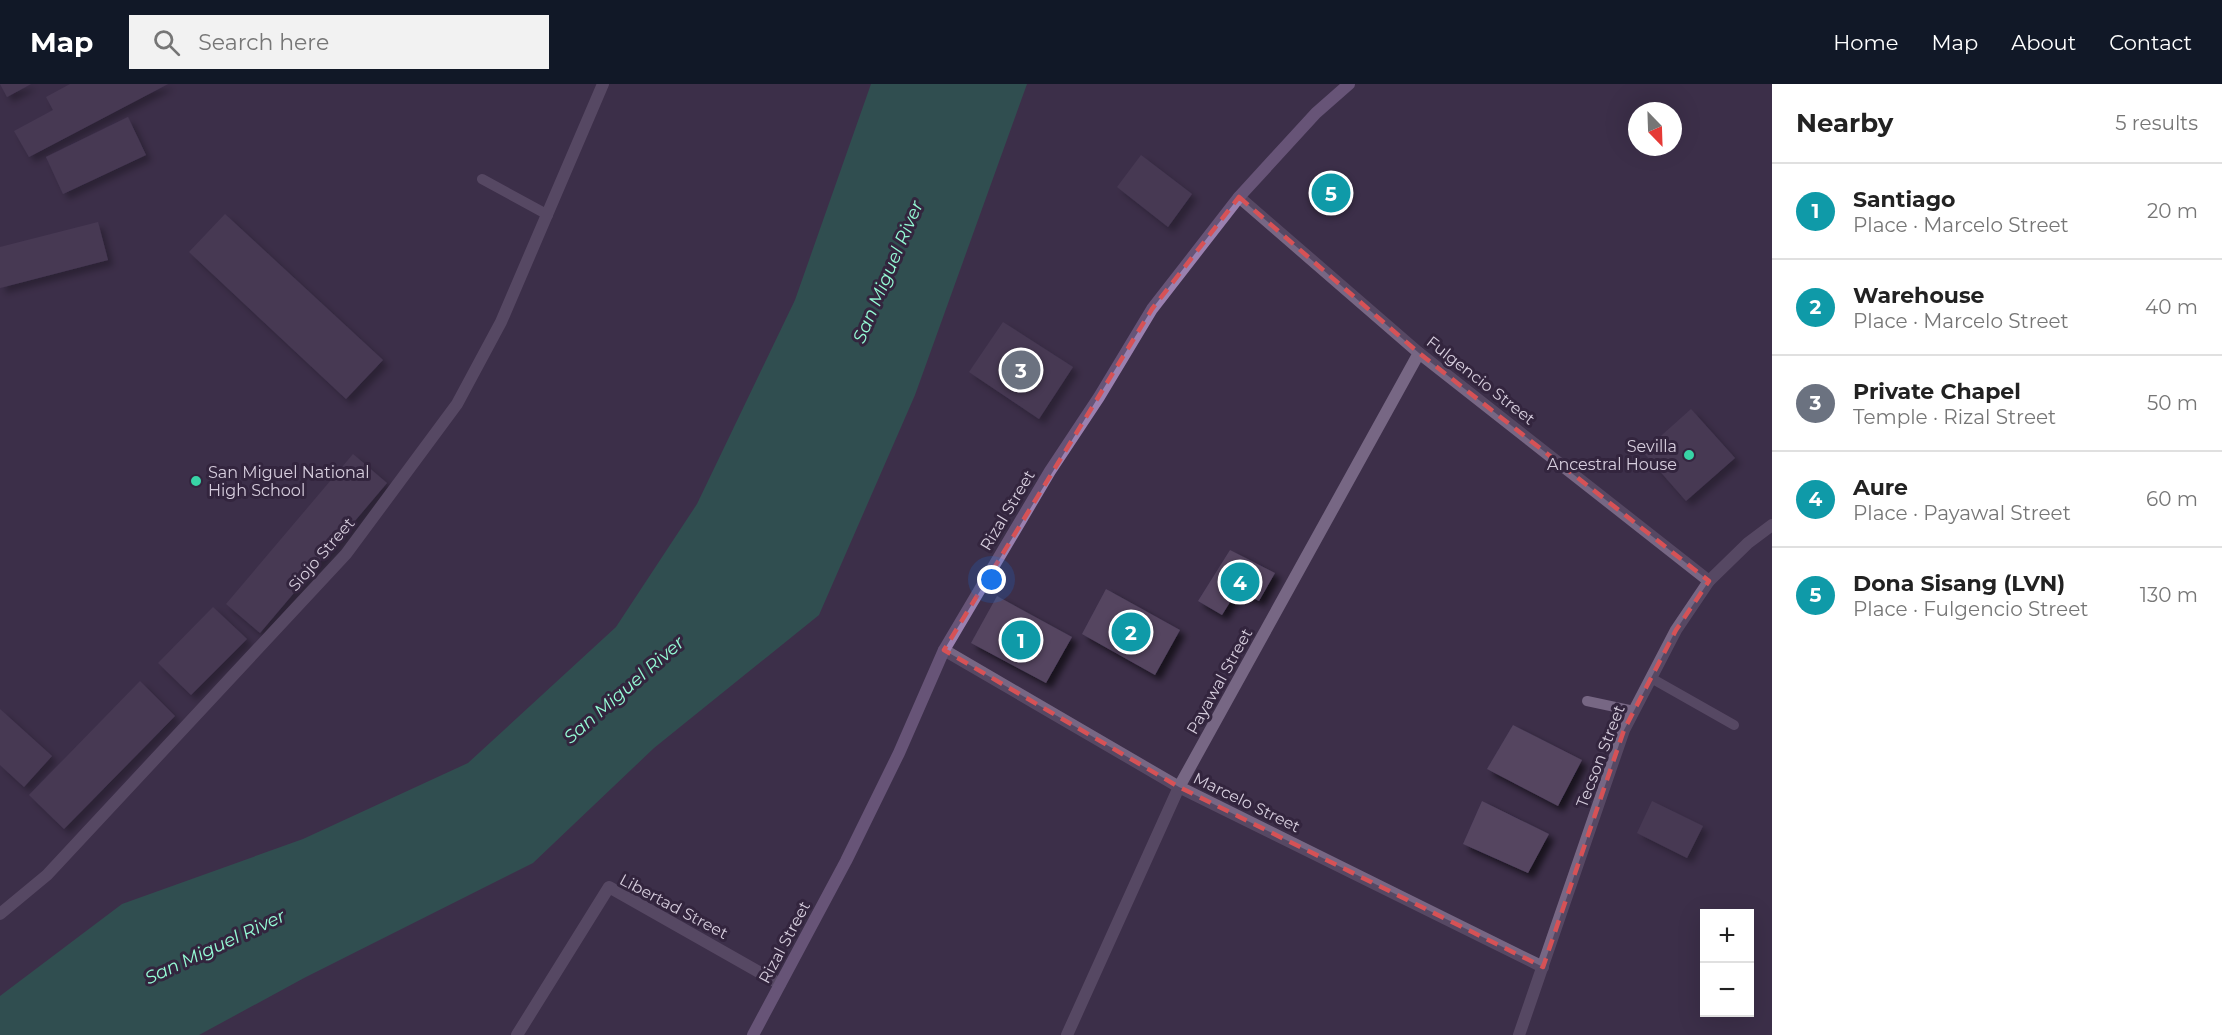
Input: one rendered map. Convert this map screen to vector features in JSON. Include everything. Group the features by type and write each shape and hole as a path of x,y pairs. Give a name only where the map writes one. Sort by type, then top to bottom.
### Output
{"main road":[{"name":"Rizal Street","path":"753,1035 846,861 899,753 944,650 1050,471 1099,397 1152,309 1239,197 1316,113 1348,84"}],"street":[{"name":"Siojo Street","path":"0,914 47,876 346,554 457,404 501,322 603,84"},
{"name":"Fulgencio Street","path":"1239,197 1419,353 1709,581"},
{"name":"Payawal Street","path":"1067,1035 1179,787 1419,353"},
{"name":"Tecson Street","path":"1519,1035 1624,730 1676,630 1709,581 1748,543 1772,525"},
{"name":"Marcelo Street","path":"944,650 1179,787 1543,967"},
{"name":"Libertad Street","path":"517,1035 609,887 780,984"}],"lane":[{"path":"482,179 548,215"},
{"path":"1651,678 1734,725"},
{"path":"1587,701 1634,711"}],"highlighted area":[{"path":"1239,197 1419,353 1709,581 1676,630 1624,730 1543,967 1179,787 944,650 1152,309"}],"water":[{"name":"San Miguel River","path":"871,84 1027,84 915,395 819,615 654,748 533,863 304,978 199,1035 0,1035 0,996 122,904 303,839 468,763 616,627 697,504 795,300"}],"building":[{"path":"0,84 31,84 7,97"},
{"path":"70,84 168,84 29,157 14,131 53,110 46,97"},
{"path":"128,117 146,155 63,194 46,157"},
{"path":"1141,155 1192,194 1168,227 1117,187"},
{"path":"225,214 383,360 346,399 189,252"},
{"path":"98,222 108,260 0,288 0,247"},
{"path":"1003,322 1073,367 1039,419 969,372"},
{"name":"Sevilla Ancestral House","path":"1691,409 1735,458 1686,501 1643,452"},
{"path":"353,454 387,483 260,633 226,604"},
{"path":"1230,550 1275,573 1259,601 1237,591 1222,615 1198,601"},
{"path":"1106,589 1180,630 1155,675 1082,634"},
{"path":"997,596 1072,637 1046,683 971,643"},
{"path":"213,607 247,639 191,695 158,663"},
{"path":"140,681 175,716 64,829 29,795"},
{"path":"0,709 52,756 24,787 0,765"},
{"path":"1513,725 1582,760 1558,806 1487,769"},
{"path":"1482,801 1549,834 1528,873 1463,844"},
{"path":"1652,801 1703,826 1687,858 1637,833"}],"place":[{"name":"Dona Sisang (LVN)","path":"1331,193"},
{"name":"Private Chapel","path":"1021,370"},
{"name":"Sevilla Ancestral House","path":"1689,455"},
{"name":"San Miguel National High School","path":"196,481"},
{"name":"Aure","path":"1240,582"},
{"name":"Warehouse","path":"1131,632"},
{"name":"Santiago","path":"1021,640"}]}
